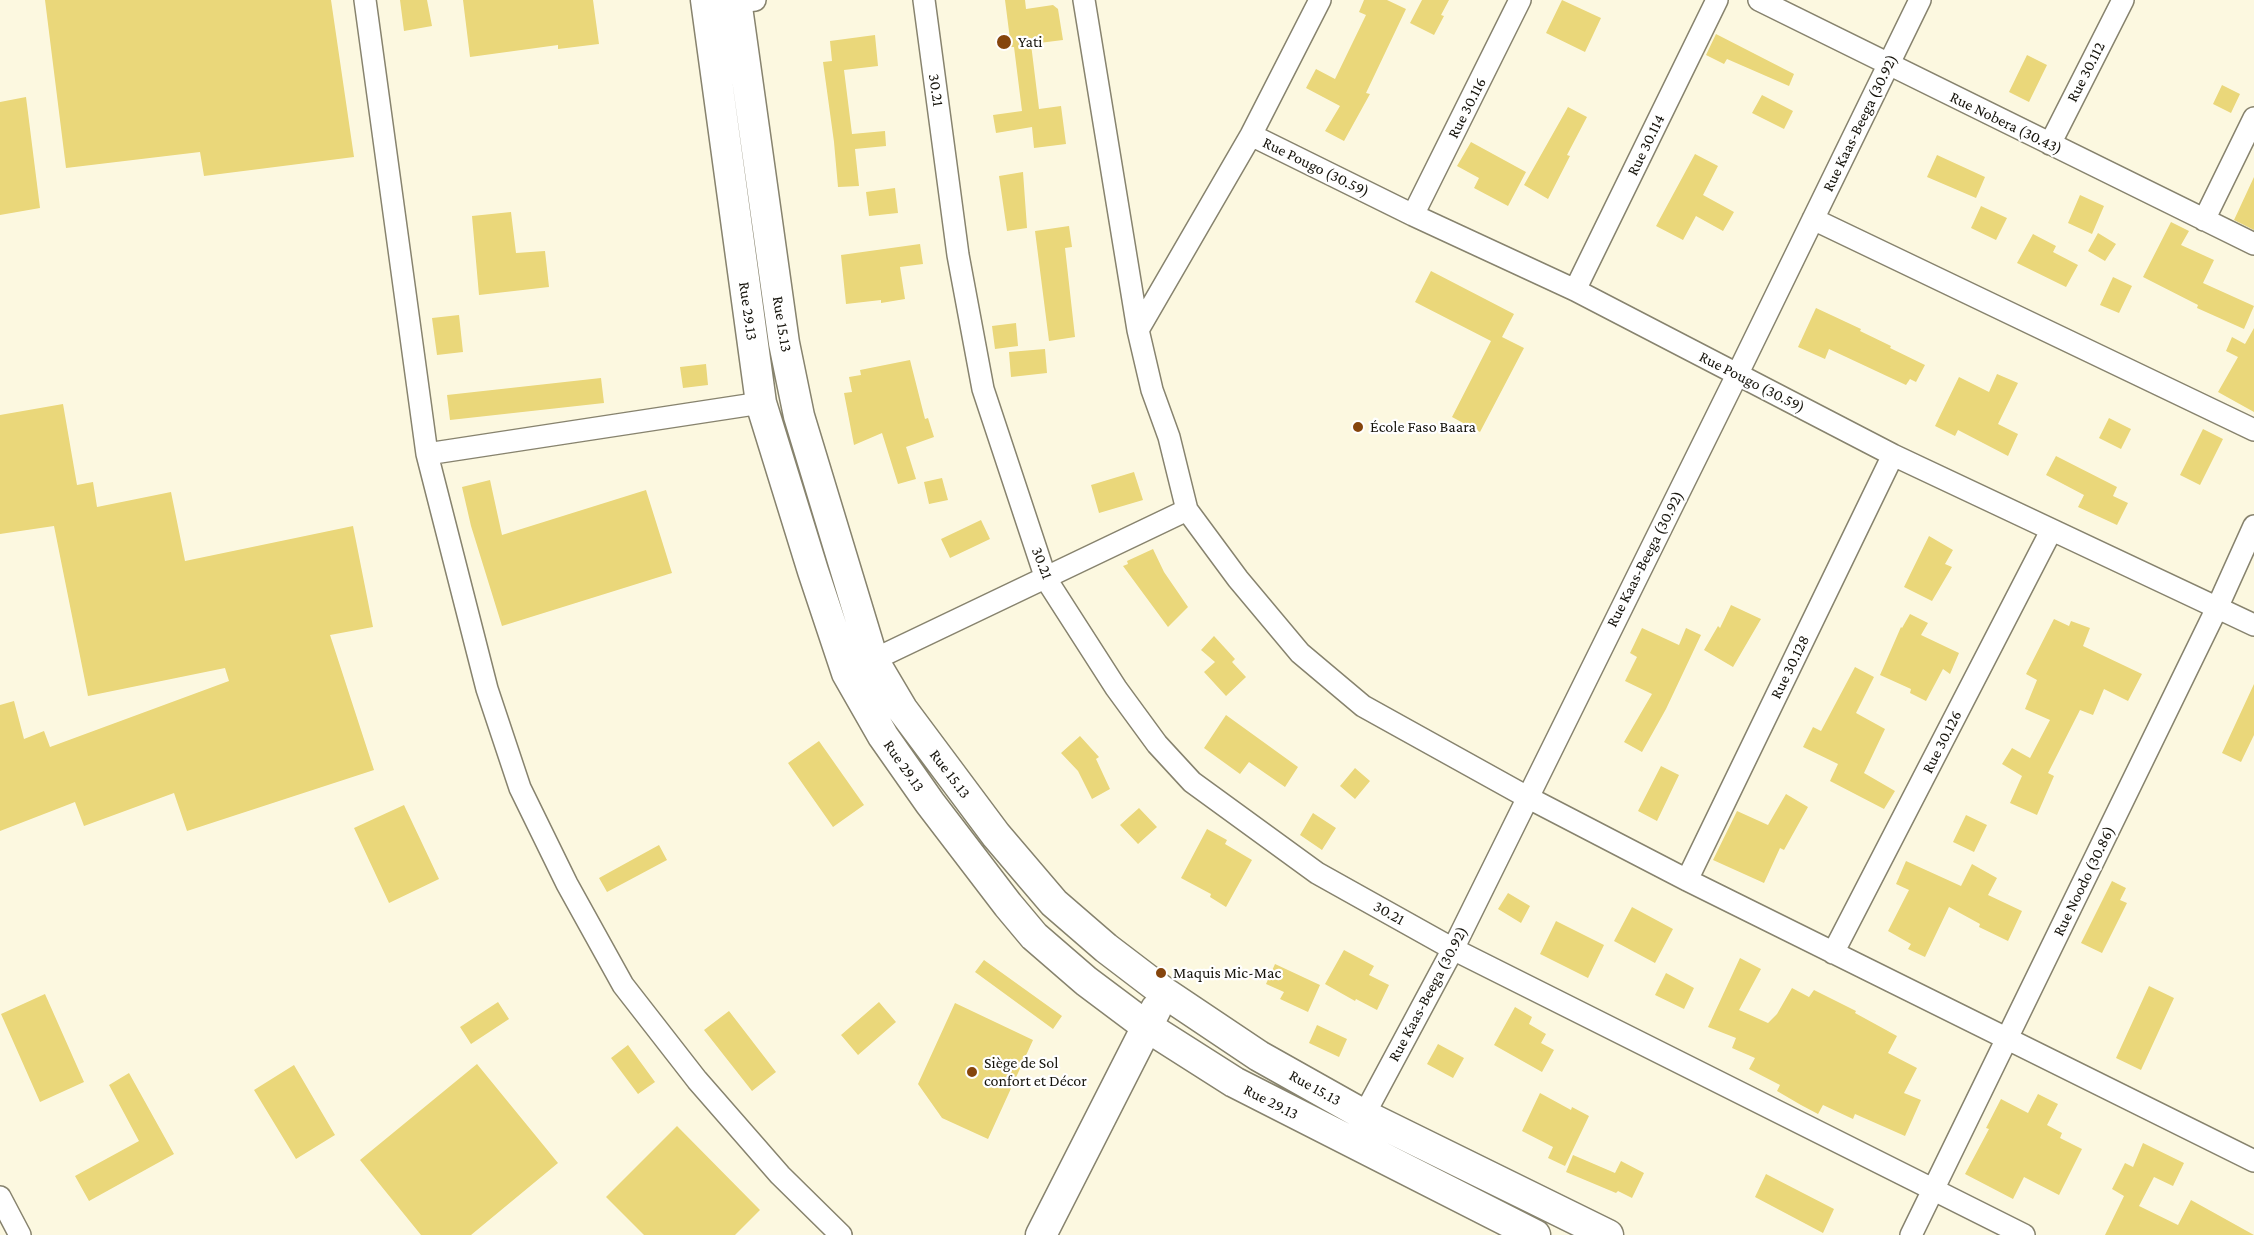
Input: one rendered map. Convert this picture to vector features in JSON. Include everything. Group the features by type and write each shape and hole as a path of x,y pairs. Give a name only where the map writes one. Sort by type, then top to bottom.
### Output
{"main road":[{"name":"Rue 15.13","path":"742,1 784,343 797,406 873,660 903,709 938,759 996,835 1054,903 1106,948 1165,993 1259,1056 1364,1115 1608,1235"},
{"name":"Rue 29.13","path":"706,3 761,404 843,662 863,705 930,803 1034,936 1086,981 1146,1026 1234,1083 1535,1235"},
{"path":"1041,1235 1146,1026 1165,993"}],"street":[{"path":"365,0 427,454 487,689 520,788 567,884 623,985 690,1071 780,1175 841,1235"},
{"name":"30.21","path":"924,0 958,255 983,390 1046,579 1116,688 1156,744 1192,782 1317,873 1453,949 2025,1235"},
{"path":"1084,0 1138,330 1152,390 1169,437 1187,510 1238,579 1300,653 1362,706 1527,797 1687,880 2254,1161"},
{"path":"1138,330 1251,135 1320,0"},
{"name":"Rue 30.116","path":"1413,215 1520,0"},
{"name":"Rue 30.114","path":"1575,290 1717,0"},
{"name":"Rue Nobera (30.43)","path":"1759,0 2254,244"},
{"name":"Rue Kaas-Beega (30.92)","path":"1364,1115 1453,949 1920,0"},
{"name":"Rue 30.112","path":"2050,144 2122,0"},
{"path":"706,3 742,1"},
{"path":"2204,220 2254,118"},
{"name":"Rue Pougo (30.59)","path":"1251,135 1413,215 1575,290 1893,455 2254,625"},
{"path":"1813,219 2254,430"},
{"path":"427,454 761,404"},
{"name":"Rue 30.128","path":"1687,880 1893,455"},
{"path":"873,660 1187,510"},
{"name":"Rue Noodo (30.86)","path":"1911,1235 2217,608 2254,526"},
{"name":"Rue 30.126","path":"1833,953 2051,531"},
{"path":"0,1197 20,1235"}],"building":[{"path":"45,0 331,0 354,157 204,176 200,152 66,168"},
{"path":"400,0 427,0 432,26 404,31"},
{"path":"463,0 593,0 599,44 558,49 558,45 470,57"},
{"path":"1005,0 1025,0 1026,9 1053,5 1058,9 1063,40 1031,44 1039,109 1061,106 1066,144 1034,148 1032,127 996,133 993,115 1022,111"},
{"path":"1364,0 1387,0 1406,9 1366,93 1370,94 1344,141 1325,131 1340,106 1306,88 1316,69 1335,79 1366,15 1359,12"},
{"path":"1422,0 1449,0 1434,35 1410,23"},
{"path":"1562,0 1601,18 1585,52 1546,33"},
{"path":"1716,34 1794,74 1789,86 1727,59 1724,64 1706,55"},
{"path":"875,35 878,66 844,70 852,134 885,131 886,146 855,149 859,186 838,187 823,62 832,61 830,41"},
{"path":"2027,55 2047,65 2029,102 2009,92"},
{"path":"2222,85 2240,94 2231,113 2213,104"},
{"path":"1762,95 1793,111 1784,129 1752,113"},
{"path":"26,97 40,208 0,215 0,102"},
{"path":"1568,107 1587,117 1548,199 1524,185"},
{"path":"1471,142 1526,172 1508,206 1474,188 1479,178 1457,166"},
{"path":"1695,154 1718,166 1703,195 1734,212 1723,231 1696,216 1683,240 1656,226"},
{"path":"1937,155 1985,177 1976,198 1927,177"},
{"path":"1023,172 1027,228 1007,231 999,176"},
{"path":"2254,177 2254,230 2234,220"},
{"path":"895,188 898,213 869,216 866,192"},
{"path":"2080,195 2104,206 2092,234 2068,223"},
{"path":"1981,206 2007,218 1996,240 1971,228"},
{"path":"511,212 516,253 545,251 549,287 479,295 472,216"},
{"path":"2171,222 2189,231 2181,245 2214,260 2203,283 2254,306 2244,329 2197,308 2198,305 2143,277"},
{"path":"1069,226 1072,247 1065,248 1075,337 1049,341 1035,231"},
{"path":"2098,233 2116,244 2105,261 2088,251"},
{"path":"2033,234 2056,246 2053,252 2078,265 2066,287 2017,263"},
{"path":"920,244 923,264 900,267 905,299 881,303 881,300 846,304 841,255"},
{"path":"1431,271 1514,314 1502,337 1524,348 1480,432 1452,417 1491,341 1415,302"},
{"path":"2113,277 2132,286 2119,313 2100,305"},
{"path":"1816,308 1861,329 1860,331 1891,346 1890,348 1925,365 1916,382 1910,379 1906,385 1829,349 1825,359 1798,347"},
{"path":"459,315 463,352 437,355 432,318"},
{"path":"1016,323 1018,346 995,349 992,326"},
{"path":"2254,328 2254,412 2218,392 2238,357 2226,351 2232,337 2245,344"},
{"path":"1045,349 1047,373 1011,377 1009,352"},
{"path":"910,360 925,419 928,418 934,437 906,447 916,479 898,484 882,433 854,445 844,393 852,392 849,377 861,375 860,370"},
{"path":"706,364 708,385 683,388 680,367"},
{"path":"1997,374 2018,383 1998,424 2018,434 2008,456 1958,430 1955,436 1935,426 1959,377 1989,392"},
{"path":"601,378 604,403 450,420 447,395"},
{"path":"63,404 77,485 93,482 97,507 171,492 185,561 353,526 373,627 330,635 374,770 187,831 174,793 84,826 75,802 0,831 0,705 14,701 24,739 44,731 50,747 229,681 225,668 88,696 54,526 0,534 0,415"},
{"path":"2109,418 2131,429 2121,449 2099,438"},
{"path":"2203,429 2223,439 2200,485 2180,475"},
{"path":"2056,456 2117,487 2113,496 2128,503 2117,525 2078,507 2084,495 2046,475"},
{"path":"1134,472 1143,500 1099,513 1091,485"},
{"path":"942,478 948,500 929,504 924,482"},
{"path":"490,480 502,535 646,490 672,573 502,626 471,526 462,487"},
{"path":"981,520 990,539 950,558 941,539"},
{"path":"1929,536 1953,550 1945,564 1952,567 1932,601 1904,587"},
{"path":"1153,549 1164,572 1188,607 1168,627 1123,566 1128,564 1127,561"},
{"path":"1731,605 1761,619 1733,667 1704,650 1718,626 1720,628"},
{"path":"1910,614 1928,623 1921,635 1959,653 1950,674 1943,669 1926,701 1910,693 1911,689 1880,675 1901,627"},
{"path":"2054,619 2069,626 2071,621 2090,628 2083,646 2142,674 2128,701 2104,689 2093,715 2080,710 2048,773 2054,776 2037,815 2010,803 2022,776 2002,764 2012,748 2030,758 2050,720 2025,709 2037,680 2026,674"},
{"path":"1642,628 1679,645 1686,628 1701,635 1666,709 1642,752 1624,742 1652,694 1625,681 1637,657 1630,653"},
{"path":"1214,636 1235,659 1232,662 1246,677 1226,696 1204,672 1215,662 1201,650"},
{"path":"1855,667 1874,677 1856,713 1885,729 1864,773 1895,791 1884,809 1830,781 1838,764 1803,747 1813,727 1821,731"},
{"path":"2254,684 2254,735 2241,762 2222,753"},
{"path":"1226,715 1298,767 1285,787 1249,762 1240,774 1204,748"},
{"path":"1080,736 1099,757 1096,759 1110,789 1092,799 1078,771 1061,753"},
{"path":"819,741 864,805 833,827 788,763"},
{"path":"1661,766 1679,775 1657,821 1638,811"},
{"path":"1355,768 1370,781 1355,799 1340,786"},
{"path":"1786,794 1808,807 1784,850 1780,848 1764,883 1713,860 1737,811 1768,825"},
{"path":"404,805 439,879 389,903 354,828"},
{"path":"1139,808 1157,827 1138,844 1120,825"},
{"path":"1313,813 1336,828 1322,850 1300,835"},
{"path":"1966,815 1987,825 1974,852 1953,842"},
{"path":"1207,829 1227,840 1225,844 1252,860 1226,907 1210,897 1211,894 1181,878"},
{"path":"659,845 667,860 607,892 599,878"},
{"path":"1906,861 1961,886 1972,864 1997,878 1988,895 2022,911 2008,941 1979,927 1980,924 1949,907 1925,957 1908,949 1911,944 1888,931 1909,890 1896,884"},
{"path":"2112,881 2126,888 2120,900 2127,903 2102,953 2081,943"},
{"path":"1508,893 1530,906 1521,923 1498,909"},
{"path":"1632,907 1673,929 1655,963 1614,941"},
{"path":"1556,921 1604,945 1588,978 1540,954"},
{"path":"1344,950 1374,966 1369,975 1389,985 1377,1010 1325,984"},
{"path":"1740,958 1761,969 1739,1010 1768,1023 1777,1014 1792,988 1809,997 1814,990 1856,1011 1855,1013 1897,1036 1888,1053 1917,1068 1904,1093 1921,1100 1905,1136 1855,1114 1853,1119 1823,1105 1818,1114 1801,1105 1777,1091 1780,1085 1749,1069 1755,1058 1732,1048 1736,1038 1708,1027"},
{"path":"984,960 1062,1016 1053,1029 975,972"},
{"path":"1275,964 1320,985 1308,1012 1280,999 1284,992 1266,984"},
{"path":"1666,973 1694,988 1684,1009 1655,995"},
{"path":"2149,986 2174,998 2141,1070 2116,1058"},
{"path":"45,994 84,1082 40,1102 1,1014"},
{"path":"498,1002 509,1019 471,1044 460,1027"},
{"path":"879,1002 896,1022 858,1055 841,1035"},
{"path":"955,1003 1033,1040 988,1139 942,1118 918,1084"},
{"path":"1515,1007 1532,1017 1529,1024 1546,1034 1541,1043 1554,1050 1542,1072 1494,1045"},
{"path":"729,1011 776,1072 752,1091 704,1030"},
{"path":"1317,1025 1347,1039 1339,1057 1309,1043"},
{"path":"1438,1044 1464,1058 1453,1078 1427,1064"},
{"path":"628,1045 655,1082 638,1094 611,1058"},
{"path":"477,1064 558,1163 471,1235 421,1235 360,1160"},
{"path":"294,1065 335,1135 296,1159 254,1090"},
{"path":"129,1073 174,1154 89,1201 75,1176 139,1141 109,1085"},
{"path":"1540,1093 1571,1110 1572,1107 1589,1116 1565,1166 1548,1158 1553,1147 1522,1131"},
{"path":"2038,1094 2058,1104 2047,1125 2062,1133 2060,1138 2082,1149 2059,1195 2024,1177 2013,1199 1965,1174 1989,1129 1986,1128 2001,1099 2028,1113"},
{"path":"677,1126 760,1210 735,1235 644,1235 606,1197"},
{"path":"2143,1143 2184,1163 2173,1186 2154,1177 2139,1206 2178,1225 2191,1200 2254,1235 2105,1235 2124,1196 2112,1189 2125,1163 2133,1167"},
{"path":"1573,1155 1615,1173 1621,1161 1644,1173 1632,1198 1566,1172"},
{"path":"1766,1174 1834,1209 1823,1233 1755,1197"}],"place":[{"name":"Yati","path":"1004,42"},
{"name":"École Faso Baara","path":"1358,427"},
{"name":"Maquis Mic-Mac","path":"1161,973"},
{"name":"Siège de Sol confort et Décor","path":"972,1072"}]}
